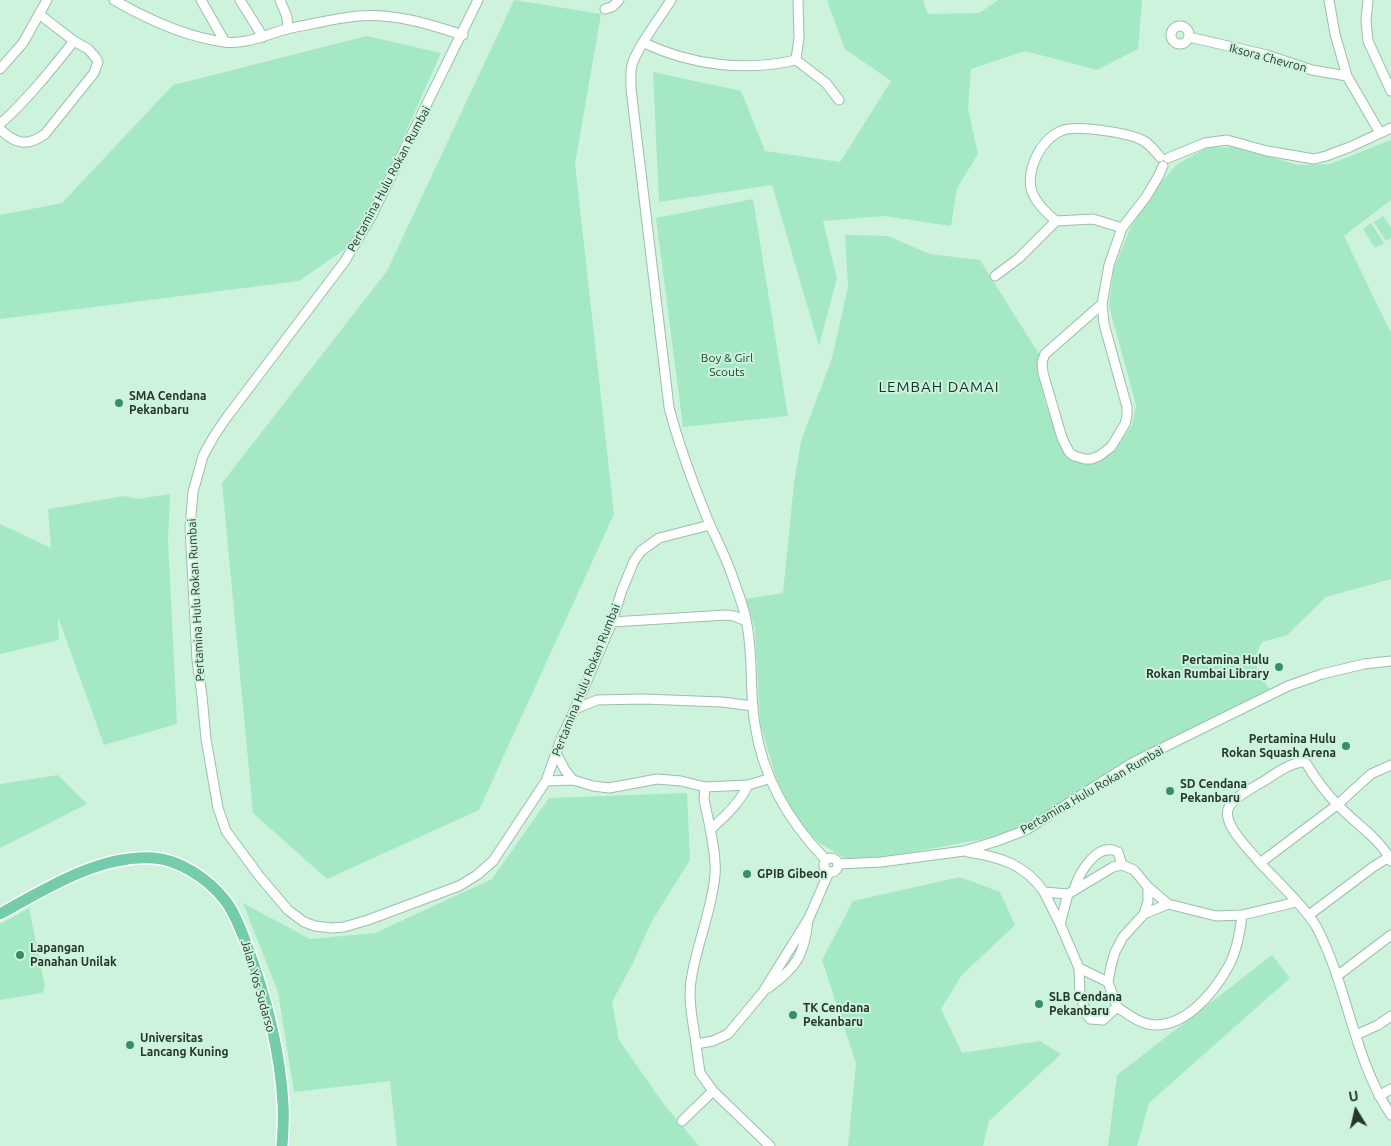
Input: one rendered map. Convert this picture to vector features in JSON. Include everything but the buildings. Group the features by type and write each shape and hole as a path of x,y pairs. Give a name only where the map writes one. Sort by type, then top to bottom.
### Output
{"main road":[{"name":"Jalan Yos Sudarso","path":"0,914 66,879 119,860 155,858 169,861 203,878 224,899 231,909 241,929 253,962 271,1028 279,1068 283,1104 282,1146"}],"street":[{"path":"0,69 23,43 47,0"},
{"path":"114,0 131,4 171,27 224,42 239,42 288,29 360,16 391,17 423,22 462,35"},
{"path":"201,0 224,42"},
{"path":"240,0 263,37"},
{"path":"280,0 287,17 288,29"},
{"name":"Pertamina Hulu Rokan Rumbai","path":"478,0 371,217 346,261 227,417 202,456 193,492 190,527 197,660 206,739 218,808 226,831 288,910 304,922 332,928 344,927 368,920 459,886 477,875 493,861 546,781 566,727 576,709 612,622 629,571 641,551 659,538 710,525"},
{"path":"605,9 612,7 619,0"},
{"path":"671,0 633,62 631,89 670,407 682,451 710,525 735,582 746,621 753,706 760,751 768,779 788,814 826,860"},
{"path":"796,60 799,36 798,0"},
{"path":"1329,0 1335,34 1347,76 1380,133"},
{"path":"1368,0 1366,20 1368,41 1391,91"},
{"path":"0,129 16,141 35,141 45,134 97,67 96,58 88,49 74,41 39,14"},
{"name":"Iksora Chevron","path":"1189,37 1267,56 1312,70 1347,76"},
{"path":"0,124 39,85 74,41"},
{"path":"644,43 660,50 710,64 764,66 796,60 826,82 839,100"},
{"path":"1122,228 1093,219 1056,220 1047,213 1034,196 1030,180 1032,168 1039,151 1050,138 1062,130 1074,128 1089,129 1116,132 1140,139 1152,147 1163,160"},
{"path":"1163,160 1206,143 1227,140 1267,151 1314,159 1342,150 1391,128"},
{"path":"1102,304 1045,354 1042,362 1043,373 1062,438 1069,452 1074,456 1085,459 1099,456 1111,447 1125,424 1127,407 1104,324 1102,304 1109,265 1122,228 1158,178 1163,160"},
{"path":"995,276 1039,240 1056,220"},
{"path":"612,622 726,616 734,616 746,621"},
{"name":"Pertamina Hulu Rokan Rumbai","path":"839,864 881,862 964,851 997,841 1026,830 1132,763 1288,686 1322,674 1364,664 1391,661"},
{"path":"584,687 597,700"},
{"path":"576,709 597,700 674,700 722,702 753,706"},
{"path":"556,753 573,780"},
{"path":"1309,915 1373,867 1390,859 1382,847 1337,805 1306,764 1302,762 1288,766 1233,802 1228,811 1229,822 1239,838 1309,915 1322,940 1336,976 1379,1096 1391,1115"},
{"path":"1260,862 1337,805 1371,774 1391,765"},
{"path":"546,781 573,780 593,786 609,788 657,779 681,781 705,787 748,785 768,779"},
{"path":"710,830 735,806 748,785"},
{"path":"705,787 704,799 716,872 712,903 703,928 690,984 690,1003 700,1073 713,1091 770,1146"},
{"path":"1060,924 1071,892 1080,875 1093,858 1103,850 1108,849 1118,852 1122,865"},
{"path":"964,851 1008,861 1029,873 1044,892 1080,968 1080,994 1087,1015 1090,1019 1103,1020 1117,1007"},
{"path":"826,860 834,858 839,864 836,871 829,872"},
{"path":"826,860 824,866 829,872"},
{"path":"1044,892 1071,892 1113,866 1122,865 1134,870 1148,887 1168,904 1216,916 1242,915 1296,902"},
{"path":"696,1044 718,1039 728,1034 763,992 809,918 829,872"},
{"path":"1144,914 1148,901 1148,887"},
{"path":"1168,904 1144,914 1123,937 1115,952 1108,982 1117,1007 1148,1024 1162,1025 1182,1018 1196,1009 1208,997 1229,966 1239,935 1242,915"},
{"path":"763,992 795,965 806,937 809,918"},
{"path":"1336,976 1391,935"},
{"path":"1080,968 1108,982"},
{"path":"1356,1035 1378,1025 1391,1016"},
{"path":"1379,1096 1391,1089"},
{"path":"682,1121 713,1091"}],"green space":[{"path":"514,0 601,14 575,164 614,514 479,810 327,879 253,813 222,483 387,271"},
{"path":"827,0 923,0 928,14 979,13 998,0 1142,0 1138,49 1097,70 1025,51 971,69 968,109 978,154 957,188 951,226 884,216 823,221 837,278 819,346 772,185 659,202 653,72 741,91 765,151 840,162 891,81 845,49"},
{"path":"367,36 441,53 357,241 299,281 0,319 0,215 62,203 173,85"},
{"path":"1391,140 1391,200 1344,236 1391,333 1391,579 1326,597 1287,635 1262,642 1256,657 1256,663 1259,673 1271,692 1027,825 999,836 882,858 845,858 818,842 792,816 775,774 760,723 755,629 746,599 783,593 794,483 801,441 832,358 848,287 845,235 888,236 930,254 980,260 1039,354 1045,403 1067,454 1092,462 1115,451 1132,425 1136,405 1109,306 1114,268 1130,229 1148,198 1176,165 1206,148 1234,147 1298,165 1330,164"},
{"name":"Boy & Girl Scouts","path":"753,199 788,416 683,427 656,218"},
{"path":"1383,216 1391,228 1391,238 1386,241 1374,222"},
{"path":"1371,223 1384,243 1375,248 1363,229"},
{"path":"170,494 168,539 177,724 104,745 58,617 59,640 0,654 0,524 51,548 48,509 125,496 138,499"},
{"path":"58,775 87,804 0,848 0,784"},
{"path":"687,793 690,860 652,921 632,965 612,1002 619,1040 663,1103 699,1146 397,1146 390,1081 294,1092 278,992 243,903 310,939 375,933 492,879 549,798"},
{"path":"960,877 1000,892 1015,925 961,976 941,1009 962,1053 1040,1041 1061,1054 989,1121 983,1146 848,1146 856,1063 822,960 853,901"},
{"name":"Lapangan Panahan Unilak","path":"29,908 45,986 42,993 0,1000 0,924"},
{"path":"1272,955 1290,978 1149,1103 1137,1146 1108,1146 1117,1075"}],"place":[{"name":"SMA Cendana Pekanbaru","path":"119,403"},
{"name":"Pertamina Hulu Rokan Rumbai Library","path":"1279,667"},
{"name":"Pertamina Hulu Rokan Squash Arena","path":"1346,746"},
{"name":"SD Cendana Pekanbaru","path":"1170,791"},
{"name":"GPIB Gibeon","path":"747,874"},
{"name":"Lapangan Panahan Unilak","path":"20,955"},
{"name":"SLB Cendana Pekanbaru","path":"1039,1004"},
{"name":"TK Cendana Pekanbaru","path":"793,1015"},
{"name":"Universitas Lancang Kuning","path":"130,1045"}],"district":[{"name":"LEMBAH DAMAI","path":"939,387"}]}
